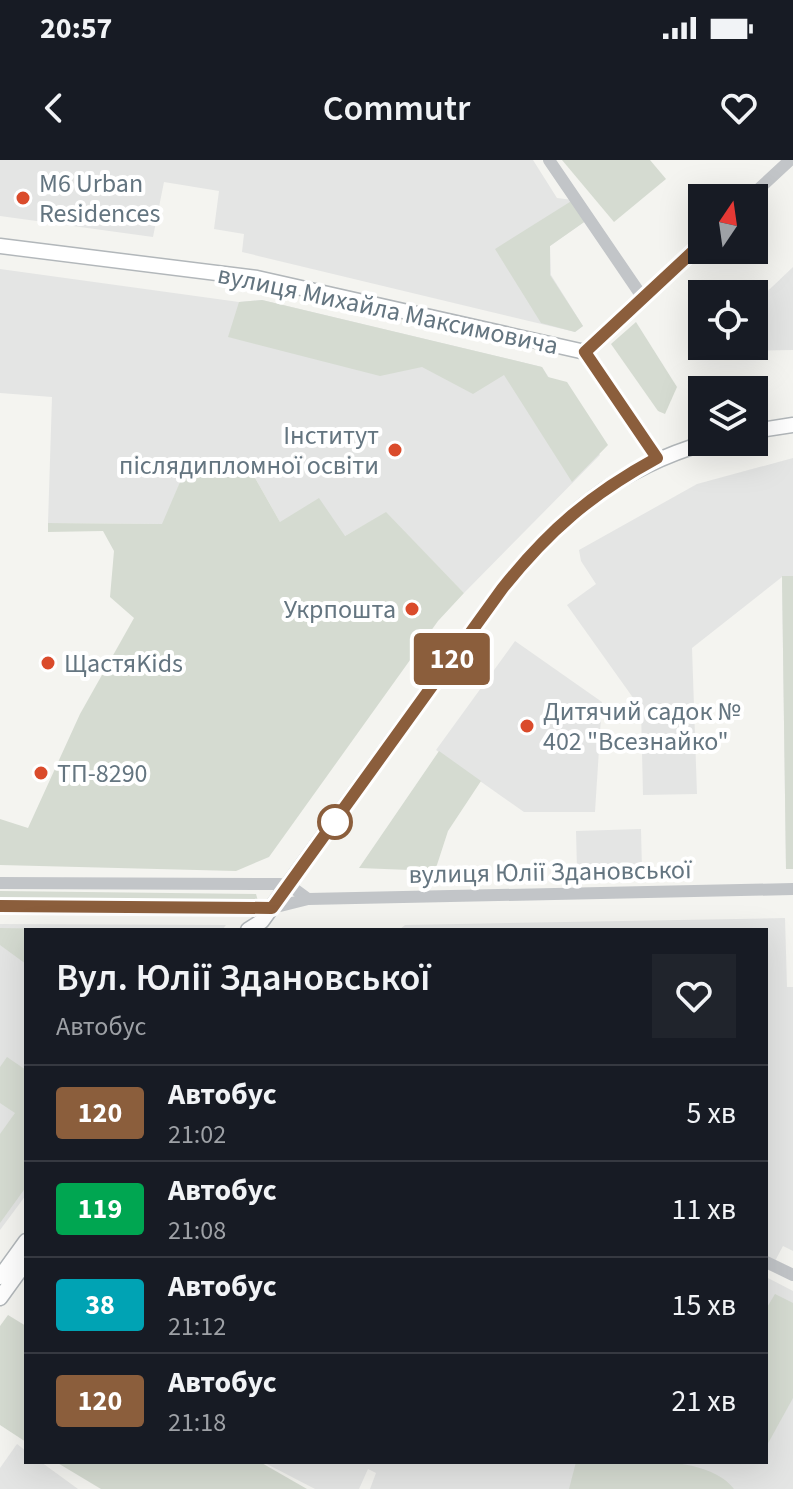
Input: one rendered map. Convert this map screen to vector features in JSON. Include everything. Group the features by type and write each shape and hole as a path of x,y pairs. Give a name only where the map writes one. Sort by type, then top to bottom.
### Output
{"main road":[{"name":"вулиця Михайла Максимовича","path":"0,246 257,278 585,352"},
{"path":"585,352 657,458"},
{"path":"768,429 793,425"},
{"path":"263,926 272,908 502,589 538,544 591,497 657,458 688,448"},
{"path":"0,1277 24,1244"},
{"path":"0,1298 24,1265"}],"street":[{"path":"549,160 643,298"},
{"path":"764,184 790,160"},
{"path":"585,352 688,255"},
{"path":"0,883 289,885 308,899"},
{"name":"вулиця Юлії Здановської","path":"0,906 272,908 308,899 793,889"},
{"path":"768,1263 793,1275"}],"shaded area":[{"path":"0,160 533,160 557,198 573,200 587,220 550,246 551,275 583,326 575,332 242,252 244,234 214,229 219,191 164,182 153,237 0,216"},
{"path":"562,160 650,160 666,179 614,222"},
{"path":"573,200 587,220 550,246 550,275 583,326 575,332 541,323 495,249"},
{"path":"793,267 793,350 768,350 768,291"},
{"name":"Інститут післядипломної освіти","path":"0,269 239,302 262,300 542,367 600,455 464,593 386,513 345,536 280,522 254,476 189,461 163,524 48,523 52,397 0,393"},
{"path":"262,300 542,367 548,377 567,382 608,445 572,482 504,375 473,394 422,367 380,376 228,337 239,302"},
{"path":"636,322 677,387 665,414 658,411 611,344"},
{"path":"793,458 793,869 786,869 782,577 692,648 697,794 643,795 641,709 567,605 596,584 581,561 579,550 697,484"},
{"path":"189,461 206,466 214,462 254,476 280,522 319,498 345,536 386,512 464,593 438,621 269,857 236,871 0,865 0,819 28,828 80,714 134,618 110,597 114,551 103,531 48,532 48,523 162,524"},
{"path":"782,576 793,576 793,869 786,869"},
{"name":"Дитячий садок № 402 \"Всезнайко\"","path":"515,641 602,702 595,812 524,812 436,750"},
{"path":"439,751 481,781 448,831 435,871 359,868"},
{"path":"641,829 642,870 577,870 576,831"},
{"path":"0,891 256,894 258,901 256,904 0,902"},
{"path":"785,918 787,987 793,987 793,1251 783,1246 775,1261 768,1258 768,928 401,928 405,925"},
{"path":"0,924 226,925 224,928 24,928 24,1198 0,1230"},
{"path":"0,928 24,928 24,963 0,945"},
{"path":"7,1057 24,1069 24,1190 0,1223 0,1134 15,1113 0,1103 0,1067"},
{"path":"768,1278 793,1291 793,1489 370,1489 376,1473 368,1469 359,1489 315,1489 267,1464 768,1464"},
{"path":"775,1294 793,1303 793,1398 768,1443 768,1306"},
{"path":"8,1315 24,1325 24,1441 0,1425 0,1326"},
{"path":"17,1444 24,1449 24,1464 44,1464 78,1489 0,1489 0,1468"},
{"path":"59,1464 263,1464 307,1489 101,1489"},
{"path":"575,1464 683,1464 721,1477 734,1489 569,1489"}],"bus line":[{"name":"120","path":"0,906 272,908 502,589 538,544 591,497 657,458 585,352 688,256"}],"place":[{"name":"M6 Urban Residences","path":"23,198"},
{"name":"Інститут післядипломної освіти","path":"395,450"},
{"name":"Укрпошта","path":"412,609"},
{"name":"ЩастяKids","path":"48,663"},
{"name":"Дитячий садок № 402 \"Всезнайко\"","path":"527,726"},
{"name":"ТП-8290","path":"41,773"}]}
